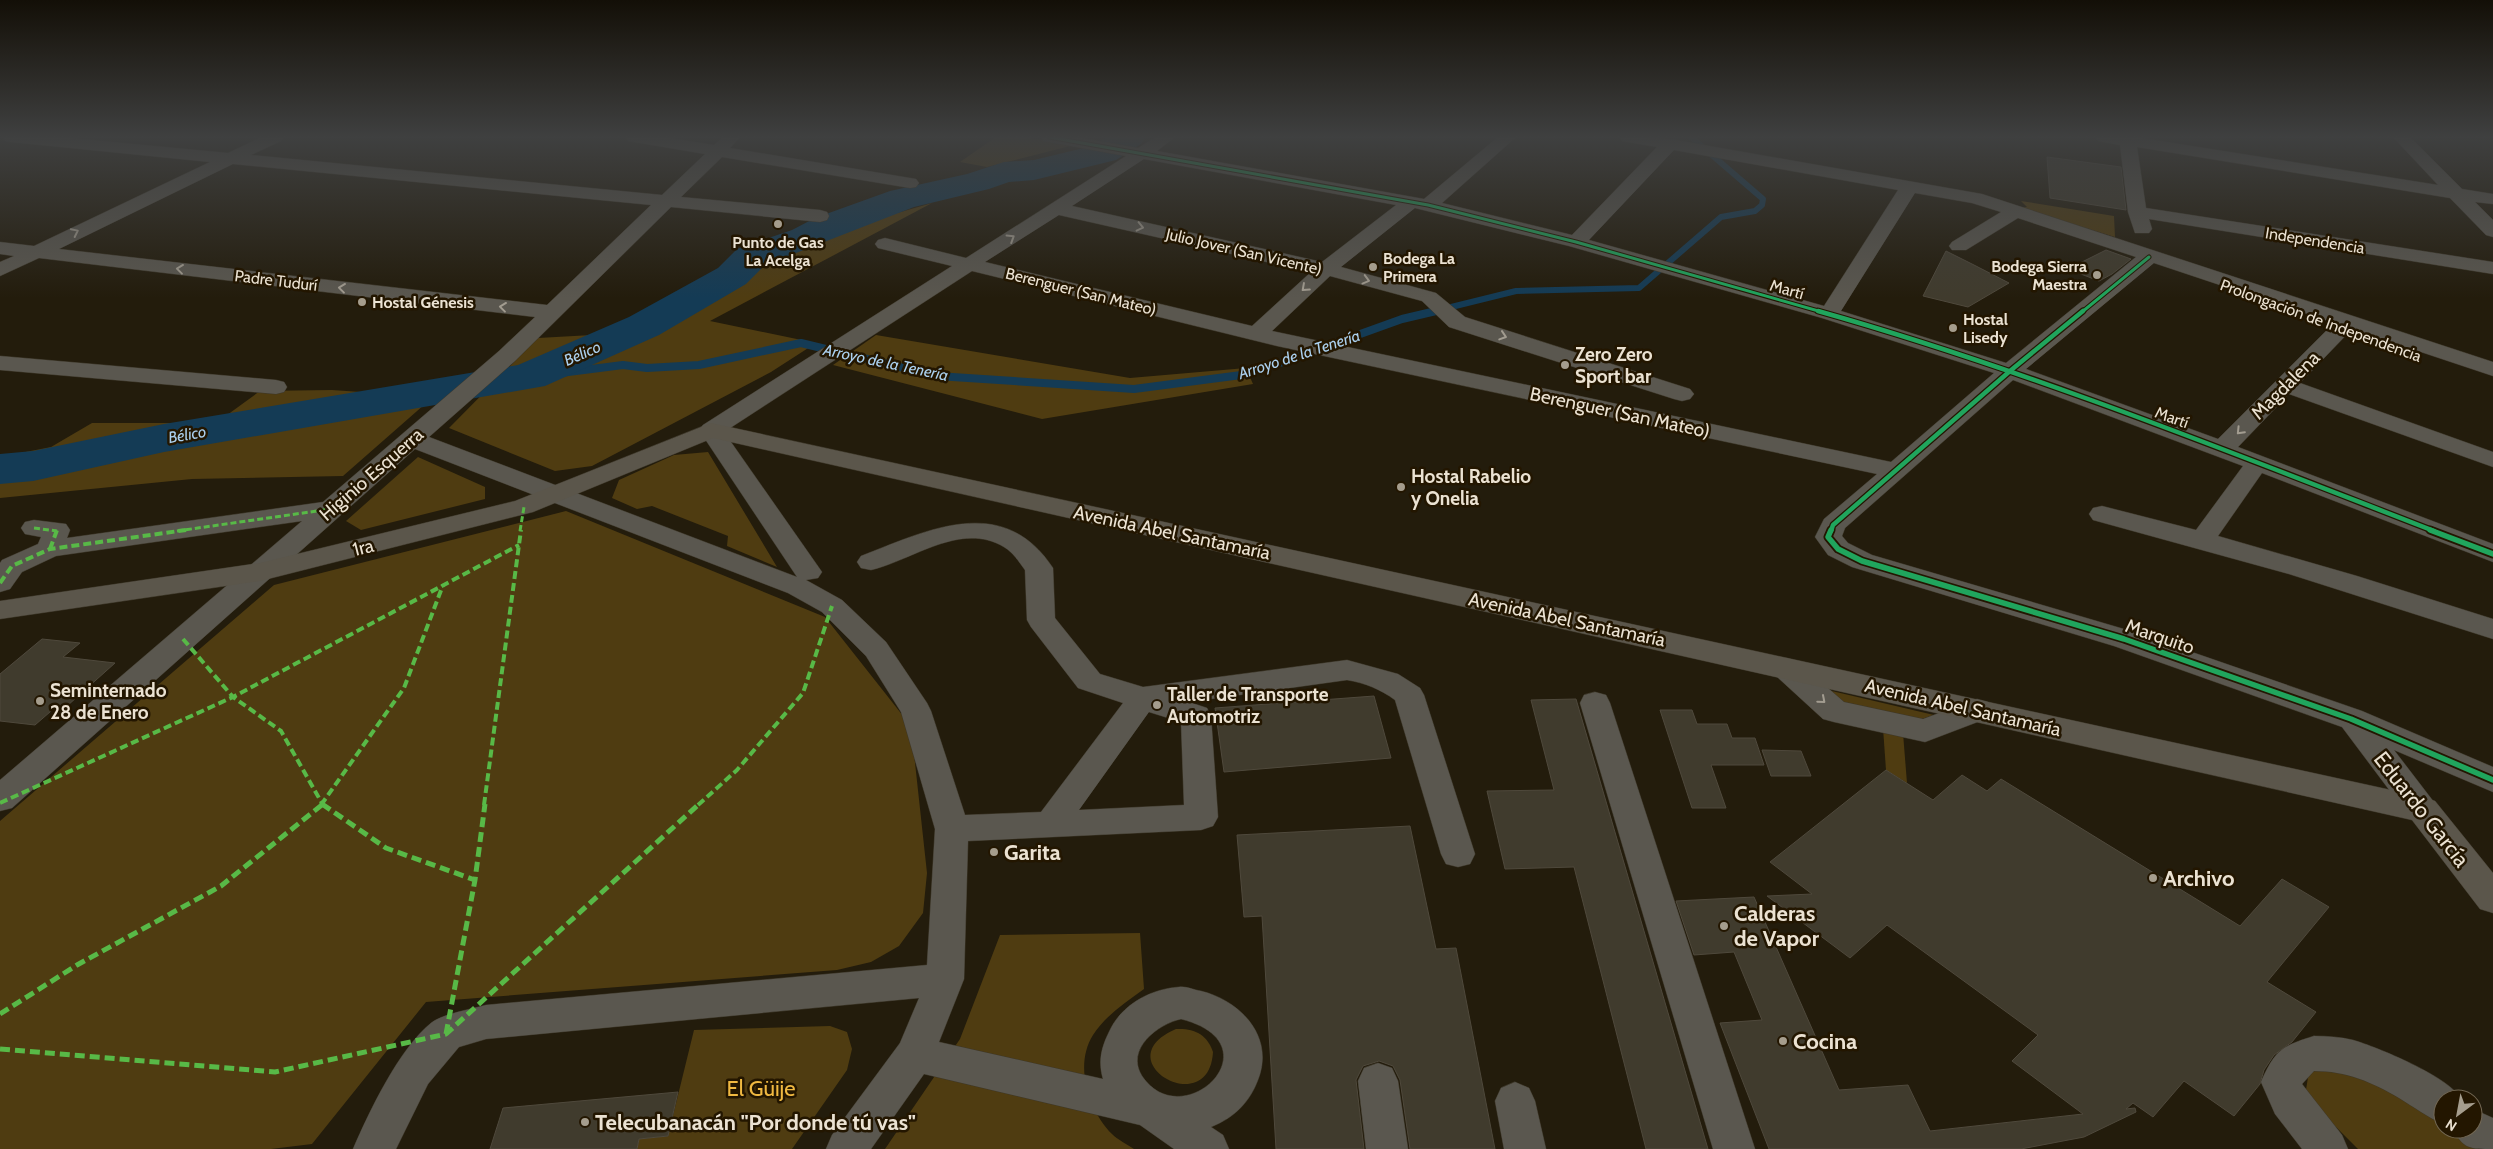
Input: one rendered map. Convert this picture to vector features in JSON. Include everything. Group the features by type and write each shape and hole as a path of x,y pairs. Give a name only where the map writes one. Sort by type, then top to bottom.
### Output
{"main road":[{"name":"1ra","path":"0,610 260,572 524,507 711,430"},
{"name":"Avenida Abel Santamaría","path":"711,430 1786,668"},
{"name":"Avenida Abel Santamaría","path":"1977,710 2423,810"},
{"name":"Eduardo García","path":"2423,810 2493,899"}],"street":[{"path":"0,270 161,191"},
{"path":"563,191 820,216"},
{"name":"Higinio Esquerra","path":"0,799 507,356 677,191"},
{"path":"808,572 711,430 852,337 1058,208 1082,191"},
{"name":"Martí","path":"1348,191 1419,204 1576,242 1828,314 2010,371 2222,449 2493,554"},
{"path":"1256,334 1326,269 1437,191"},
{"path":"1576,242 1631,191"},
{"path":"1828,314 1906,191"},
{"name":"Prolongación de Independencia","path":"1935,191 1976,198 2149,256 2344,325 2493,382"},
{"path":"1894,470 2149,256 2137,212 2134,191"},
{"path":"2442,191 2493,200"},
{"path":"2454,191 2493,231"},
{"name":"Julio Jover (San Vicente)","path":"1058,208 1326,269 1429,297 1457,322 1587,363"},
{"path":"1959,246 2017,211"},
{"name":"Independencia","path":"2137,212 2493,268"},
{"name":"Berenguer (San Mateo)","path":"885,244 1277,339 1894,470"},
{"name":"Padre Tudurí","path":"0,248 552,312"},
{"name":"Prolongación de Independencia","path":"2344,325 2493,368"},
{"name":"Magdalena","path":"2222,449 2344,325"},
{"path":"0,363 276,387"},
{"path":"1573,402 1587,363 1682,394"},
{"path":"2284,385 2493,460"},
{"path":"411,439 798,587 832,606 876,649 916,710 952,829 945,979 916,1054 847,1149"},
{"path":"2203,539 2258,463"},
{"name":"Marquito","path":"1894,470 1833,525 1828,537 1838,549 1862,562 2124,639 2351,718 2493,780"},
{"path":"0,583 12,566 50,549 331,509"},
{"path":"2102,514 2203,539 2360,585 2493,629"},
{"path":"34,528 57,530 50,549"},
{"path":"871,562 958,530 987,530 1013,541 1039,568 1041,620 1089,681 1196,716 1201,817 952,829"},
{"path":"1786,668 1834,711 1843,713 1925,731 1977,710"},
{"path":"1051,824 1143,698 1347,670 1369,673 1392,681 1409,695 1458,854"},
{"path":"1595,703 1734,1149"},
{"name":"Eduardo García","path":"2351,718 2423,810"},
{"path":"374,1149 414,1070 420,1063 446,1034 486,1022 945,979"},
{"path":"2327,1149 2289,1101 2281,1082 2298,1058 2328,1053 2358,1059 2386,1069 2433,1099"},
{"path":"916,1054 1150,1108 1208,1149"},
{"path":"1378,1081 1387,1149"},
{"path":"1515,1101 1526,1149"}],"green space":[{"path":"2021,201 2114,216 2115,237 2019,208 2027,207"},
{"path":"932,203 710,321 816,343 771,372 592,466 555,471 449,428 538,338 610,334 667,317 739,276 748,267 783,249 805,245 831,232"},
{"path":"876,335 1130,378 1246,368 1253,384 1042,419 833,365"},
{"path":"332,390 433,397 343,476 192,479 0,498 0,457 51,447 92,423 216,423 260,391"},
{"path":"708,452 777,567 727,546 728,536 652,506 637,509 612,498 619,480 674,455"},
{"path":"418,457 485,487 485,499 361,530 346,521"},
{"path":"566,511 825,617 911,726 927,873 923,913 899,946 871,962 837,970 426,1002 312,1144 271,1149 0,1149 0,821 274,585"},
{"path":"1819,688 1934,715 1913,722 1838,706"},
{"path":"1883,728 1903,733 1907,783 1886,770"},
{"path":"1140,933 1144,989 1116,1010 1093,1035 1087,1047 1084,1073 1086,1087 1096,1113 1112,1134 1134,1149 885,1149 960,1039 1000,935"},
{"name":"El Güije","path":"830,1026 847,1032 852,1049 847,1070 792,1149 637,1149 639,1139 668,1136 694,1030"},
{"path":"1176,1029 1199,1033 1207,1041 1213,1052 1207,1072 1195,1082 1180,1084 1166,1078 1155,1068 1150,1056 1156,1042"},
{"path":"2357,1069 2433,1115 2433,1139 2466,1139 2479,1149 2358,1149 2305,1096 2309,1071"}],"building":[{"path":"2049,191 2124,191 2126,210 2050,198"},
{"name":"Bodega Sierra Maestra","path":"2106,250 2131,259 2112,274 2099,281 2068,269"},
{"path":"1946,251 2009,283 1968,307 1923,296"},
{"path":"42,639 80,643 63,657 115,663 67,706 58,705 35,725 0,721 0,674"},
{"path":"1374,696 1391,758 1224,772 1215,708"},
{"path":"1576,699 1708,1149 1646,1149 1574,867 1505,869 1487,791 1554,790 1531,700"},
{"path":"1660,710 1692,710 1697,724 1727,724 1732,738 1755,738 1764,765 1711,765 1726,808 1692,808"},
{"path":"1762,750 1801,751 1811,776 1771,776"},
{"path":"1886,770 1933,800 1962,775 1987,791 2001,779 2240,926 2282,879 2329,907 2267,982 2316,1012 2292,1042 2274,1055 2264,1070 2260,1084 2234,1116 2184,1081 2153,1117 2133,1103 2126,1109 2135,1108 2136,1112 2084,1137 2021,1149 1769,1149 1720,1023 1762,1020 1734,952 1694,955 1676,901 1754,897 1839,1090 1908,1085 1930,1131 2083,1114 2012,1061 2038,1035 1887,925 1850,958 1767,896 1812,894 1770,862"},
{"path":"1410,826 1436,949 1456,948 1495,1149 1410,1149 1400,1080 1393,1066 1379,1061 1363,1066 1356,1080 1364,1149 1276,1149 1262,916 1244,917 1237,835"},
{"name":"Telecubanacán \"Por donde tú vas\"","path":"678,1092 668,1136 639,1139 637,1149 490,1149 503,1108"}],"waterway":[{"name":"Bélico","path":"0,469 33,466 164,438 529,377 644,326 732,276 751,257 805,238 828,226 903,199 939,191"},
{"name":"Arroyo de la Tenería","path":"1431,312 1516,291 1639,288 1721,217 1755,211 1762,205 1763,199 1753,191"},
{"name":"Arroyo de la Tenería","path":"529,377 623,365 647,368 699,365 801,343 937,376 1134,389 1249,374 1402,319 1436,311"}],"marked path":[{"path":"446,1034 475,880 510,601 524,507"},
{"path":"0,583 12,566 50,549 331,509"},
{"path":"34,528 57,530 50,549"},
{"path":"0,803 233,697 519,545"},
{"path":"0,1014 77,965 221,886 322,805 404,688 443,585"},
{"path":"0,1049 275,1072 446,1034 737,770 803,693 832,606"},
{"path":"183,639 233,697 281,731 322,805 386,848 475,880"}],"cycle path":[{"path":"1348,191 1428,205 1576,242 1829,314 2010,371 2222,449 2493,554"},
{"path":"2149,257 2010,371 1833,525 1828,537 1838,549 1862,561 2124,639 2351,719 2493,780"}],"place":[{"name":"Punto de Gas La Acelga","path":"778,224"},
{"name":"Bodega La Primera","path":"1373,267"},
{"name":"Bodega Sierra Maestra","path":"2097,275"},
{"name":"Hostal Génesis","path":"362,302"},
{"name":"Hostal Lisedy","path":"1953,328"},
{"name":"Zero Zero Sport bar","path":"1565,365"},
{"name":"Hostal Rabelio y Onelia","path":"1401,487"},
{"name":"Seminternado 28 de Enero","path":"40,701"},
{"name":"Taller de Transporte Automotriz","path":"1157,705"},
{"name":"Garita","path":"994,852"},
{"name":"Archivo","path":"2153,878"},
{"name":"Calderas de Vapor","path":"1724,926"},
{"name":"Cocina","path":"1783,1041"},
{"name":"Telecubanacán \"Por donde tú vas\"","path":"585,1122"}]}
